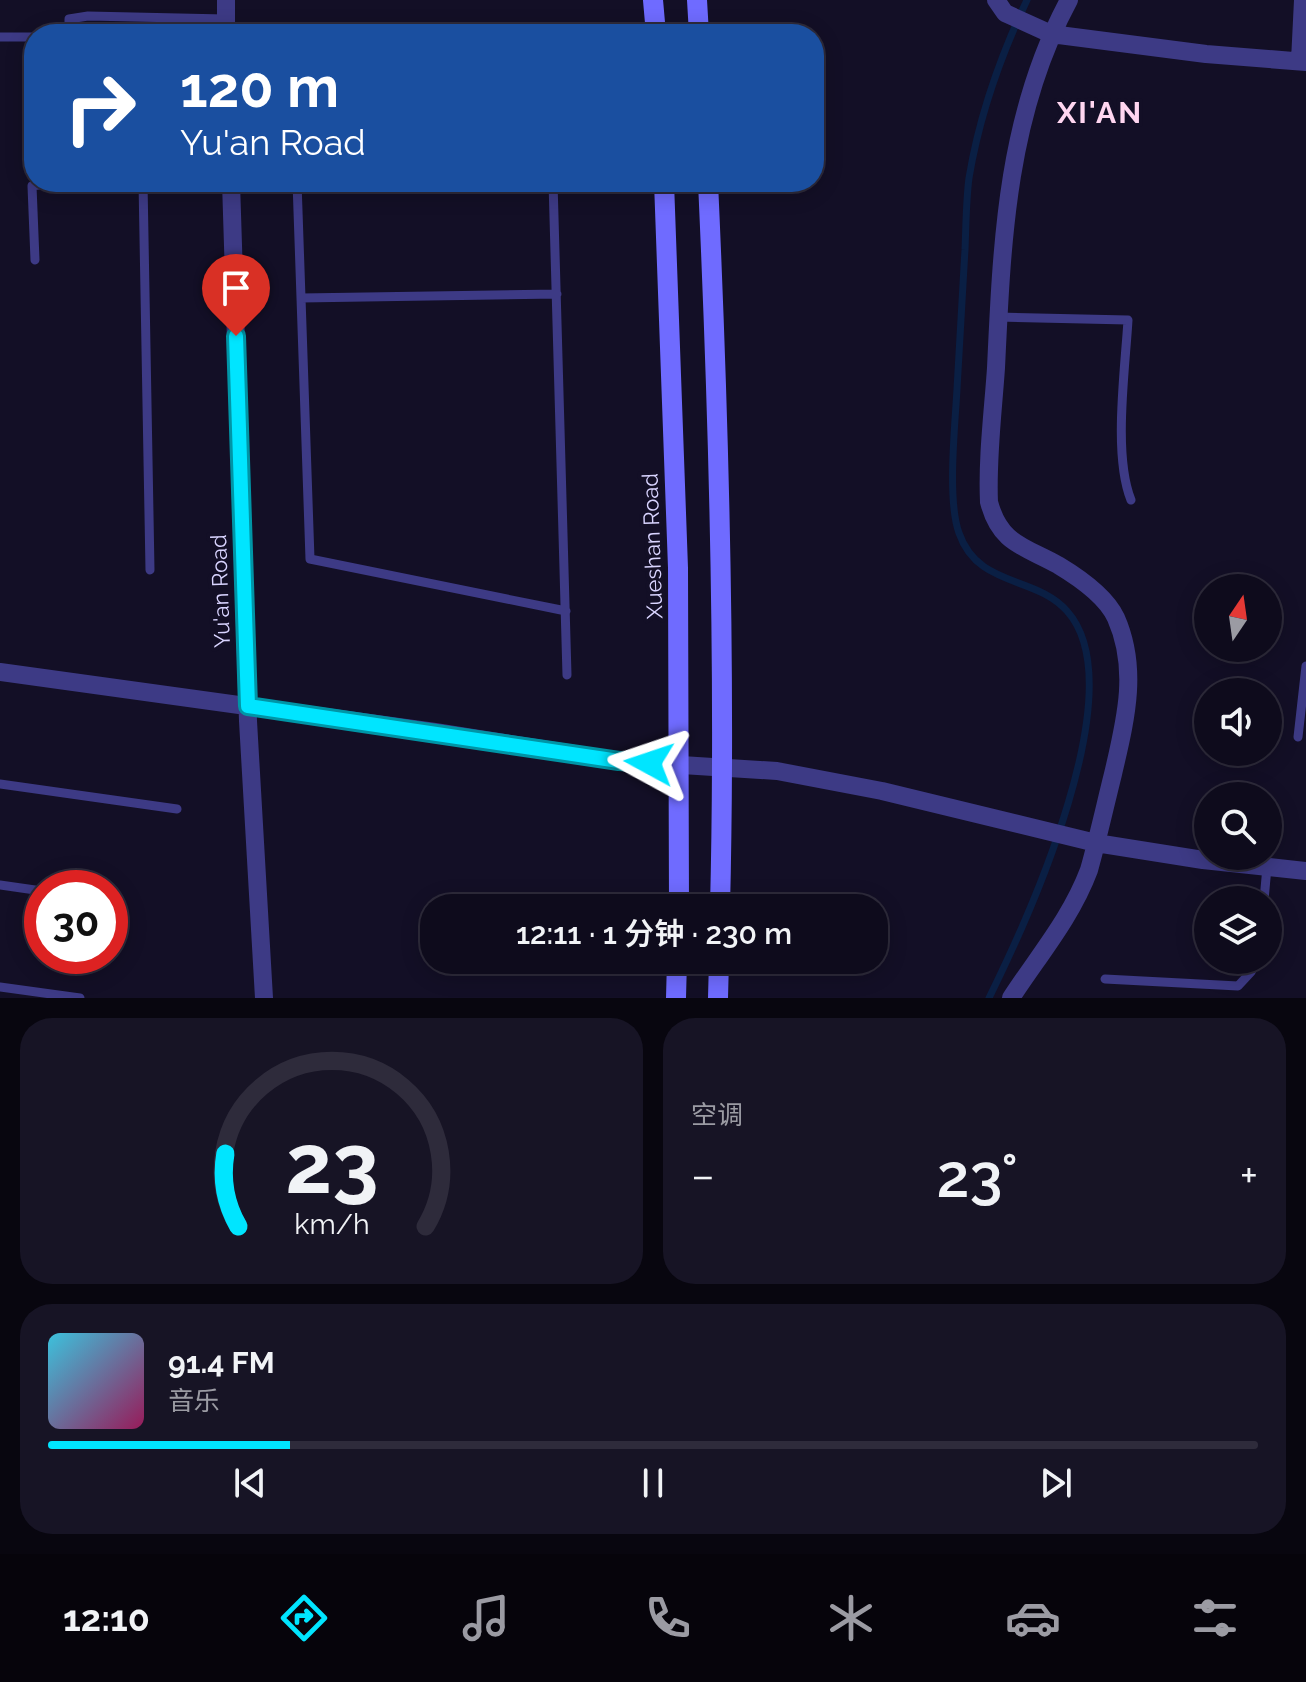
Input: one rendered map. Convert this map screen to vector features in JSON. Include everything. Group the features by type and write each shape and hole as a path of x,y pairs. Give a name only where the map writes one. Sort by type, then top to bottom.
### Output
{"main road":[{"path":"653,0 655,24"},
{"path":"697,0 698,24"},
{"name":"Xueshan Road","path":"664,192 678,568 679,894"},
{"path":"708,192 715,352 720,894"},
{"path":"676,998 677,974"},
{"path":"718,998 719,974"}],"street":[{"path":"1011,998 1080,895 1129,707 1124,641 1115,616 1103,600 1072,574 1012,542 992,513 989,490 998,317 1012,168 1032,87 1051,34 1069,0"},
{"path":"1000,7 1051,34 1206,54 1303,62 1303,0"},
{"name":"Yu'an Road","path":"231,192 248,706 264,998"},
{"path":"0,672 619,761 777,771 882,791 1096,843 1194,857"},
{"path":"1282,869 1306,871"}],"lane":[{"path":"69,24 69,19 88,16 226,21"},
{"path":"165,18 165,24"},
{"path":"0,37 24,37"},
{"path":"32,192 35,260"},
{"path":"143,192 150,570"},
{"path":"297,192 310,559 566,611"},
{"path":"553,192 567,675"},
{"path":"301,298 557,294"},
{"path":"998,317 1128,320 1121,457 1124,481 1131,500"},
{"path":"1298,737 1306,666"},
{"path":"0,784 177,809"},
{"path":"0,885 24,888"},
{"path":"1105,979 1238,986 1249,974"},
{"path":"0,987 80,998"}],"waterway":[{"path":"989,998 1049,861 1068,803 1082,746 1089,692 1085,646 1067,611 1039,591 979,563 968,551 959,533 953,502 969,178 992,87 1027,0"}],"district":[{"name":"XI'AN","path":"1100,113"}],"route":[{"path":"236,336 248,706 649,763"}]}
